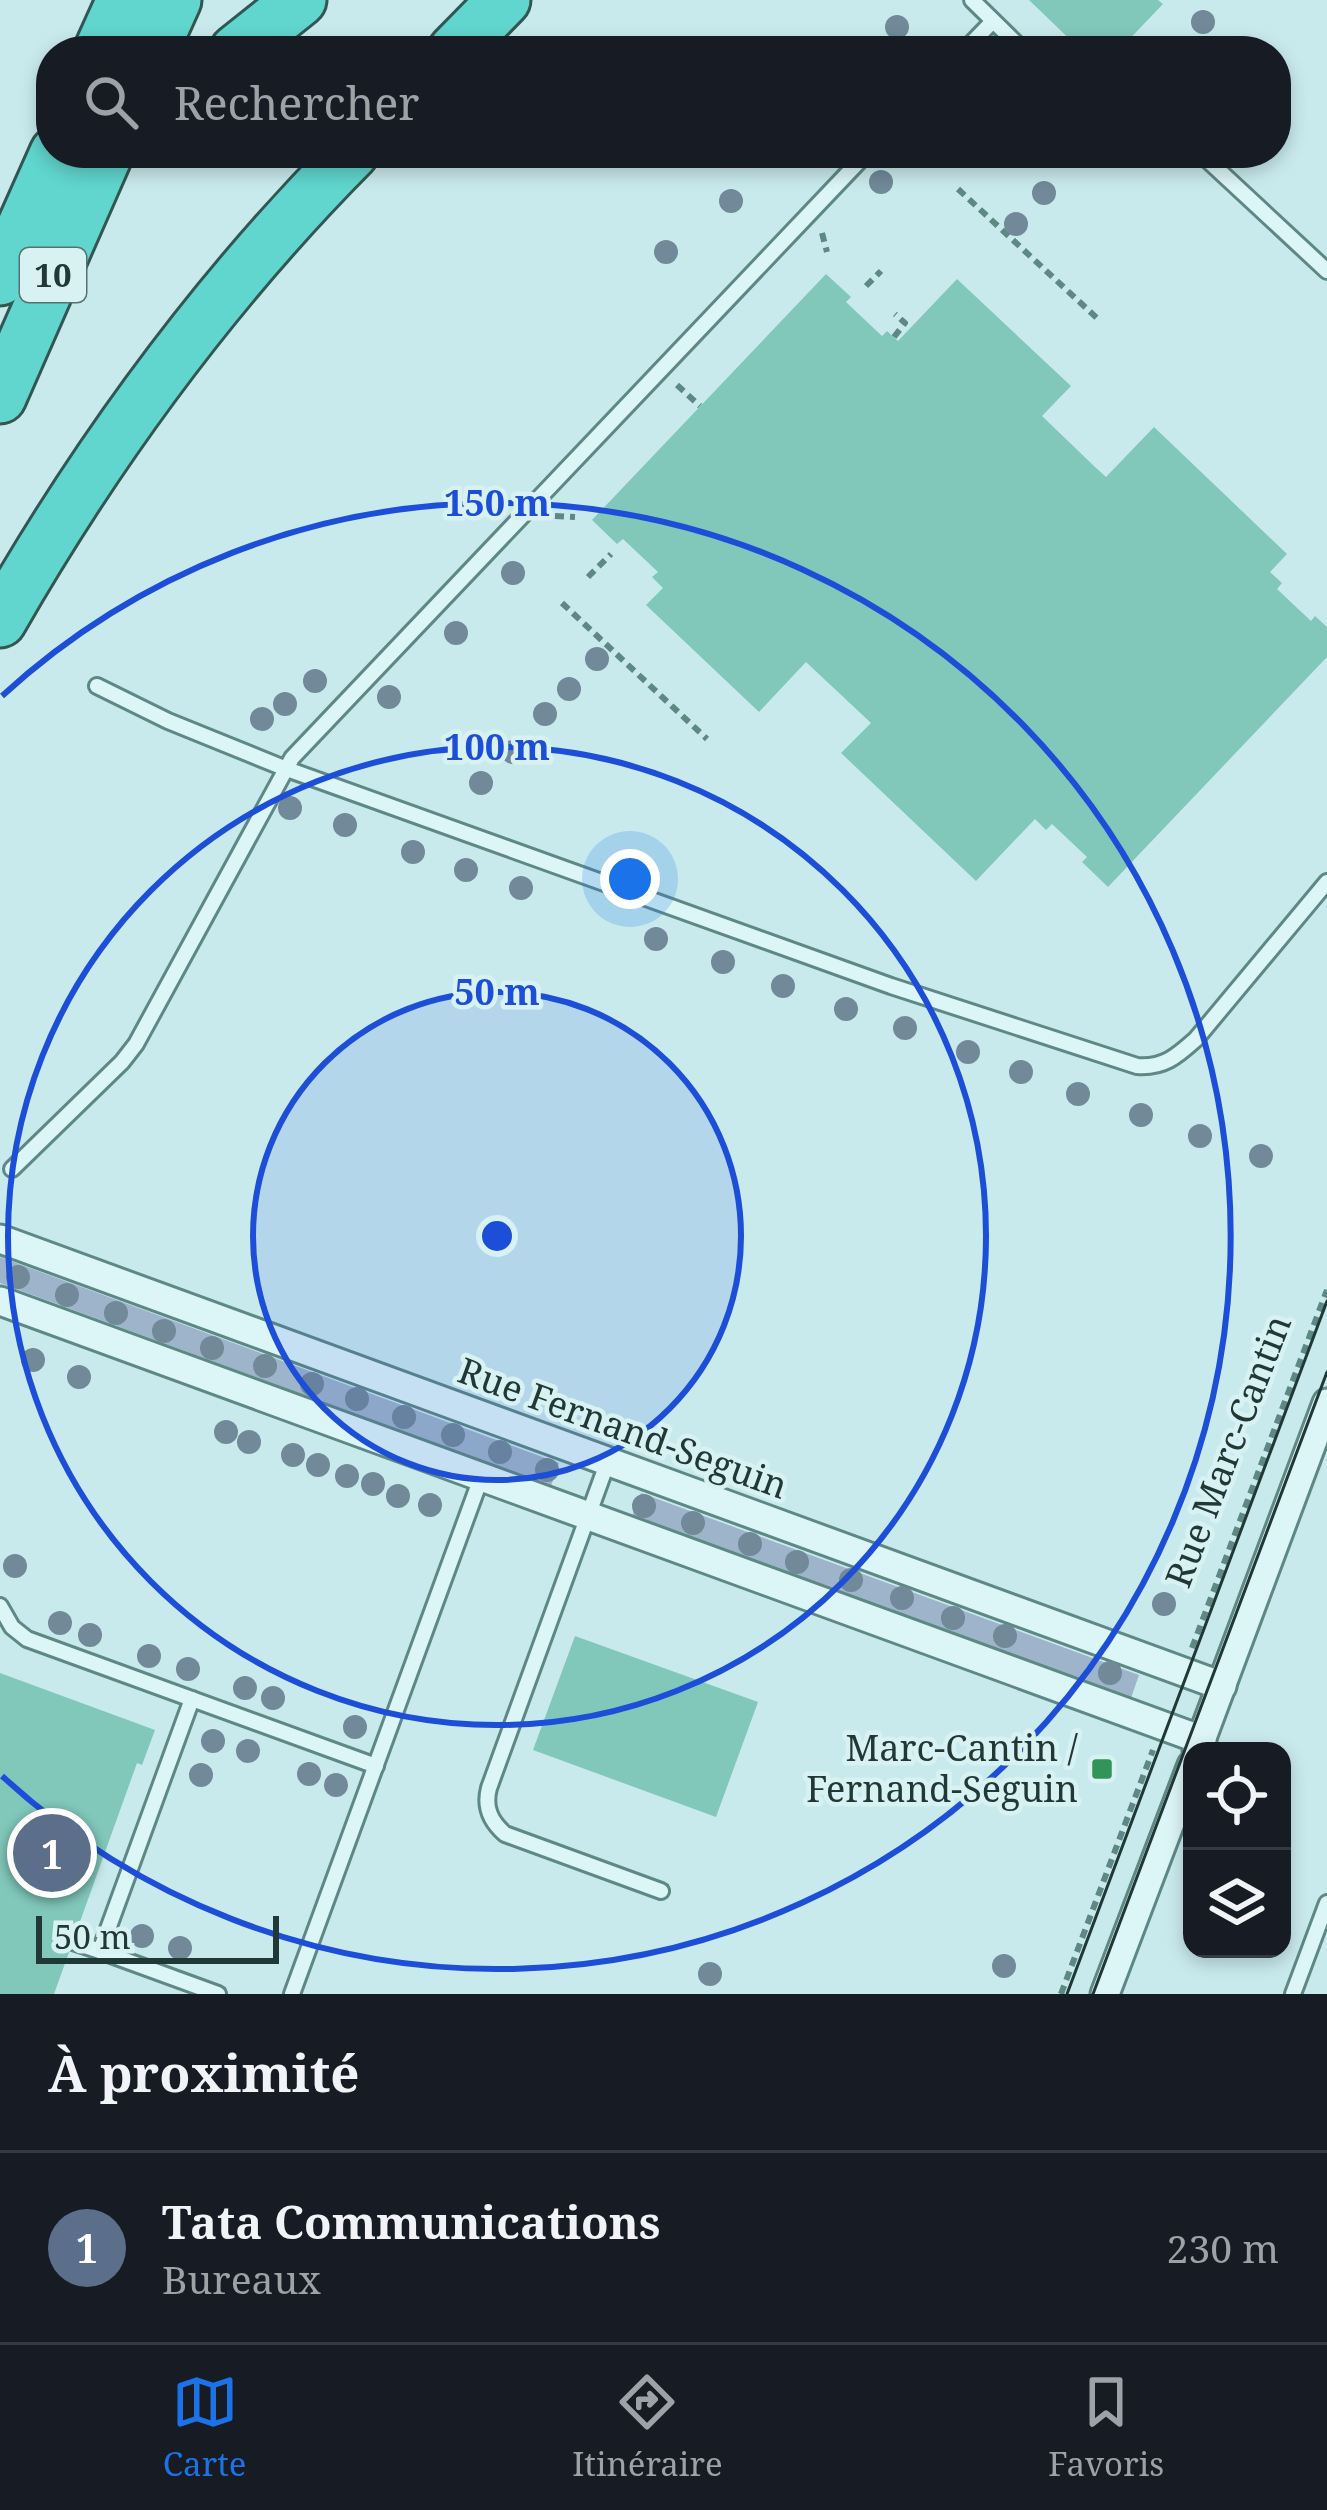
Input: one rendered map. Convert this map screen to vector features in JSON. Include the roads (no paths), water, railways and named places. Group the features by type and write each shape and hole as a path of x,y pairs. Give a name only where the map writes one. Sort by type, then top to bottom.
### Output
{"highway":[{"path":"107,36 123,0"},
{"path":"159,36 176,0"},
{"path":"469,36 504,0"},
{"name":"10","path":"0,279 49,168"},
{"name":"10","path":"0,398 100,168"},
{"path":"0,621 78,495 183,347 338,168"}],"street":[{"name":"Rue Fernand-Seguin","path":"0,1239 1222,1686"},
{"path":"0,1301 588,1517 1183,1747"},
{"name":"Rue Marc-Cantin","path":"1201,1742 1327,1402"},
{"name":"Rue Marc-Cantin","path":"1106,1994 1183,1789"}],"lane":[{"path":"972,0 1008,36"},
{"path":"978,36 993,21"},
{"path":"12,1169 136,1044 284,768 853,168"},
{"path":"1216,168 1327,271"},
{"path":"97,686 284,768 870,979 1138,1066 1156,1067 1178,1056 1196,1039 1327,882"},
{"path":"608,1461 489,1788 487,1805 492,1821 505,1834 661,1891"},
{"path":"292,1994 481,1478"},
{"path":"0,1606 12,1627 27,1639 376,1766"},
{"path":"100,1951 193,1699"},
{"path":"1293,1994 1327,1904"},
{"path":"73,1942 218,1994"}],"tram line":[{"path":"1067,1994 1327,1301"},
{"path":"1093,1994 1327,1372"}],"place":[{"name":"Marc-Cantin / Fernand-Seguin","path":"1102,1769"},
{"name":"Tata Communications","path":"52,1853"}]}
